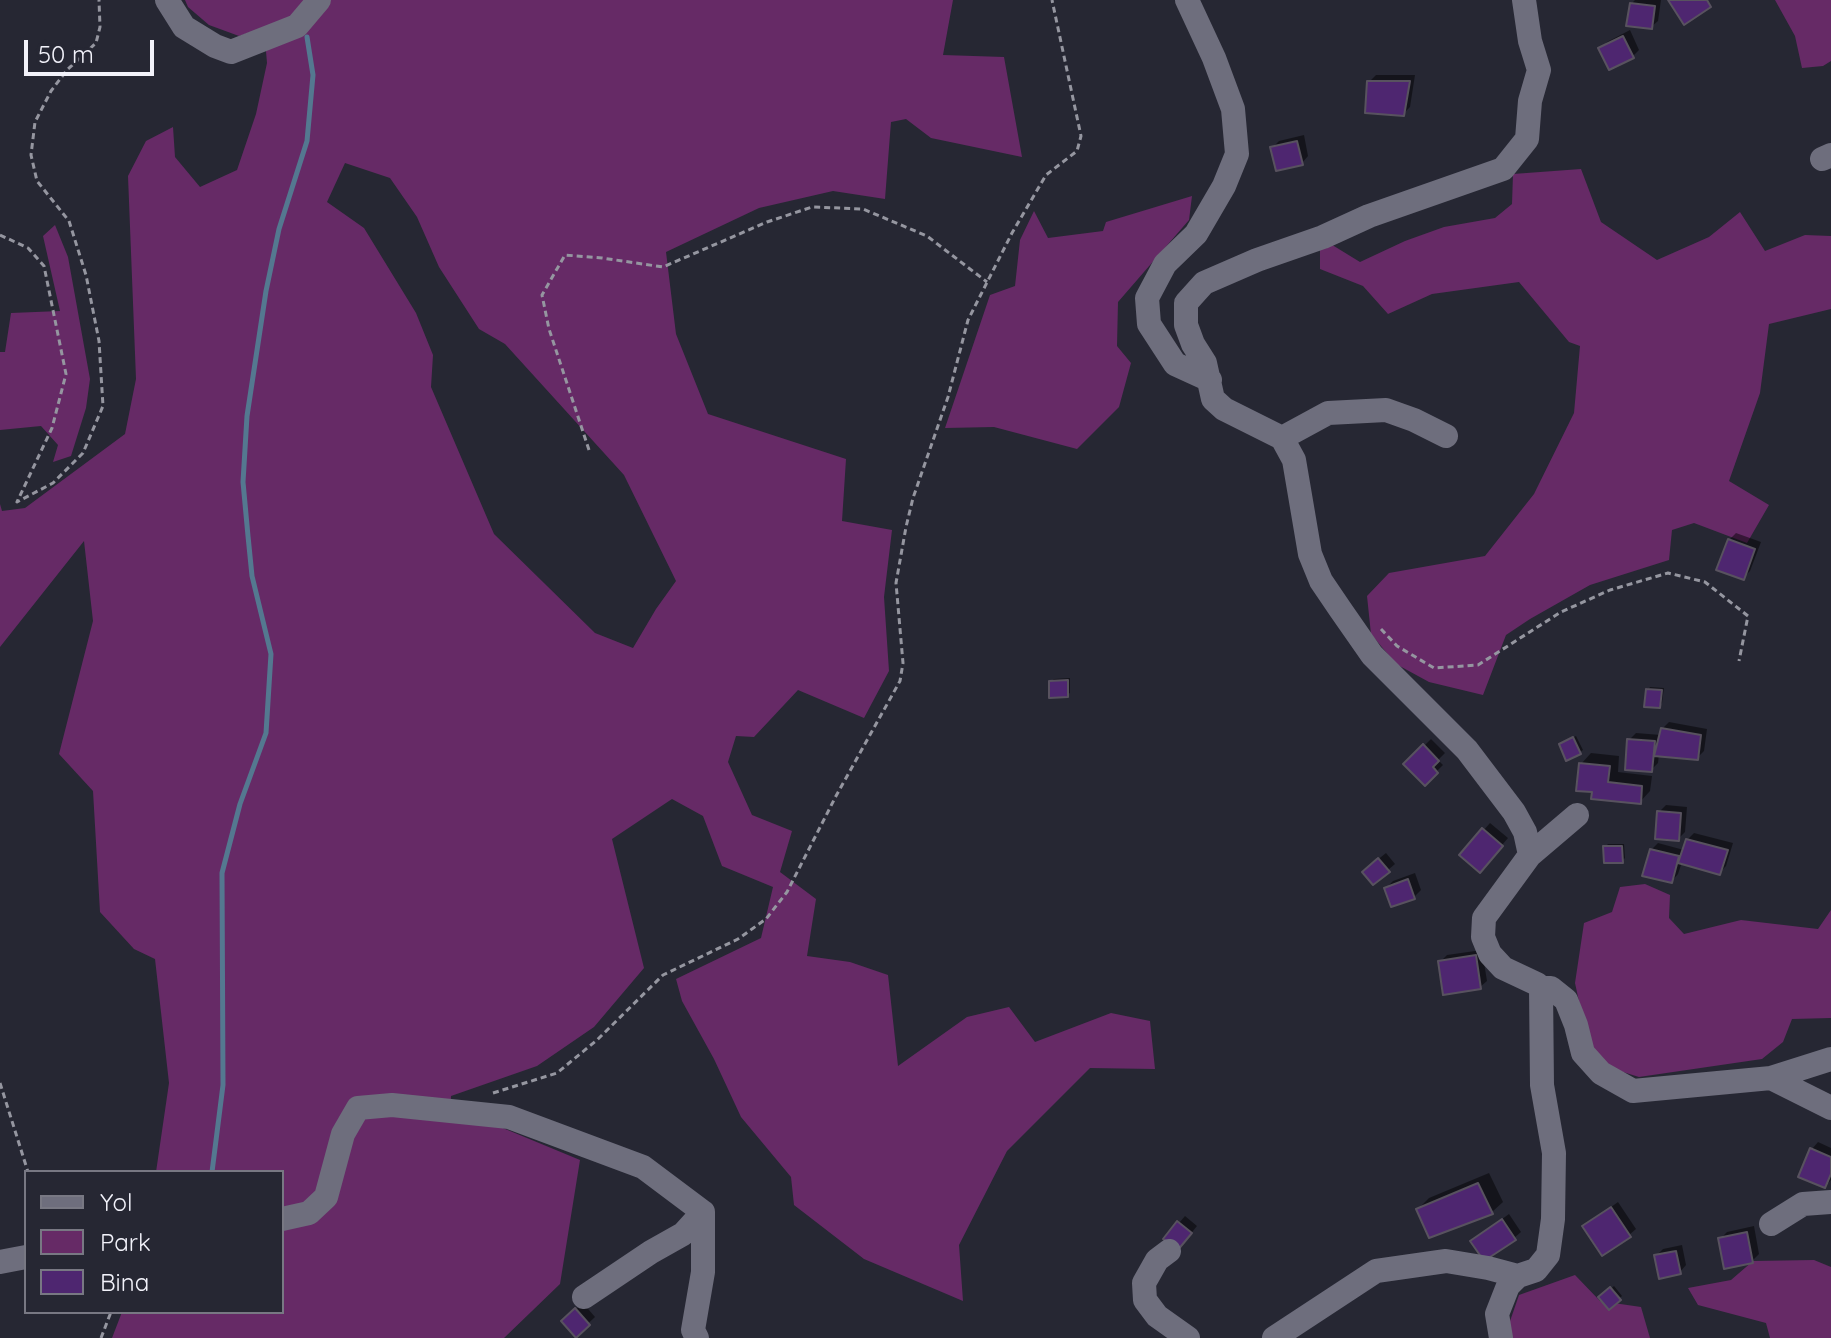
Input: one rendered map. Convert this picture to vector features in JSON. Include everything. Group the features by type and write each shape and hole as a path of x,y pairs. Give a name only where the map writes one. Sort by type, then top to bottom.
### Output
{"street":[{"path":"167,0 184,27 231,52 297,26 319,0"},
{"path":"1187,0 1233,109 1237,154 1224,186 1196,234 1165,264 1147,298 1149,324 1175,364 1210,380"},
{"path":"1524,0 1530,41 1539,70 1530,101 1527,139 1503,169 1369,216 1204,283 1186,303 1186,325 1205,363 1213,399 1224,409 1282,438 1294,460 1310,554 1321,581 1372,655 1467,750 1519,822 1525,832 1530,855"},
{"path":"1282,438 1328,413 1386,410 1446,436"},
{"path":"1577,815 1530,855 1484,918 1483,937 1490,954 1503,968 1541,988 1551,988 1566,1000 1583,1053 1601,1073 1633,1091 1771,1078 1831,1059"},
{"path":"1501,1338 1497,1314 1508,1286 1518,1276 1536,1270 1548,1255 1553,1219 1554,1153 1542,1085 1541,988"},
{"path":"1771,1078 1831,1108"},
{"path":"284,1219 309,1213 326,1197 343,1134 358,1108 392,1105 509,1117 643,1167 703,1212"},
{"path":"1771,1224 1803,1204 1831,1202"},
{"path":"584,1297 683,1234 703,1212"},
{"path":"697,1338 693,1330 703,1272 703,1212"},
{"path":"1169,1251 1157,1260 1144,1283 1145,1300 1157,1316 1188,1338"},
{"path":"0,1262 24,1257"},
{"path":"1274,1338 1376,1271 1446,1261 1518,1276"}],"path":[{"path":"0,235 28,248 44,266 66,374 52,428 17,502 53,483 83,453 103,406 99,341 86,275 69,221 37,181 31,155 35,122 51,91 67,70 96,43 100,27 99,0"},
{"path":"488,1095 557,1073 597,1040 663,975 738,939 766,919 787,892 900,681 903,663 896,583 906,527 948,397 968,320 1012,233 1046,175 1077,151 1081,136 1052,0"},
{"path":"589,450 549,329 542,295 565,255 663,267 767,222 812,207 863,209 927,236 987,282"},
{"path":"1380,628 1397,646 1434,668 1478,665 1561,612 1610,590 1668,573 1705,582 1748,616 1739,661"},
{"path":"0,1083 27,1170"},
{"path":"101,1338 110,1314"}],"green space":[{"path":"185,0 953,0 943,55 1004,57 1022,157 931,138 906,119 891,122 885,199 833,191 759,208 666,252 676,334 708,414 846,459 842,521 892,530 884,597 889,671 864,718 798,690 754,737 736,736 728,762 752,815 792,831 780,872 816,899 807,956 850,962 888,975 898,1066 967,1017 1009,1007 1035,1042 1111,1013 1150,1021 1155,1069 1090,1068 1007,1151 959,1245 963,1301 864,1259 794,1205 791,1177 741,1117 682,1001 676,979 761,938 773,887 722,866 703,816 672,799 612,839 644,968 594,1027 537,1066 451,1096 450,1122 498,1126 580,1160 560,1284 504,1338 112,1338 121,1314 284,1314 284,1170 156,1170 169,1083 155,959 134,949 100,912 93,791 59,754 93,621 84,541 0,647 0,504 2,511 25,508 125,434 136,379 128,176 146,141 173,127 175,157 200,187 237,170 256,114 267,63 264,28 239,36 209,25 188,7","holes":["345,163 390,178 417,217 439,267 479,329 505,344 624,475 676,581 633,648 595,633 494,534 431,387 433,355 416,313 364,228 327,202"]},
{"path":"1775,0 1831,0 1831,61 1823,66 1802,68 1795,36"},
{"path":"1581,169 1601,222 1657,260 1709,237 1740,212 1765,251 1805,235 1831,236 1831,309 1769,324 1760,393 1729,481 1769,505 1747,543 1694,523 1672,530 1669,560 1590,585 1506,635 1483,695 1429,682 1396,664 1371,634 1367,596 1389,573 1485,556 1534,494 1574,413 1580,346 1569,342 1519,282 1432,294 1388,314 1363,286 1320,269 1320,250 1329,243 1360,262 1444,227 1495,218 1512,204 1513,174"},
{"path":"1192,196 1189,220 1118,302 1117,346 1131,363 1119,407 1077,449 994,427 945,428 990,295 1015,286 1020,240 1034,211 1048,238 1103,231 1106,222"},
{"path":"55,225 68,257 90,379 86,408 71,456 53,462 58,445 41,426 0,430 0,352 5,352 11,313 60,311 43,236"},
{"path":"1645,884 1670,895 1669,918 1684,934 1741,920 1818,929 1831,910 1831,1018 1792,1019 1783,1042 1762,1059 1639,1077 1607,1067 1588,1043 1575,983 1584,923 1612,912 1620,887"},
{"path":"1814,1260 1831,1267 1831,1338 1770,1338 1766,1323 1698,1305 1688,1288 1731,1280 1753,1261"},
{"path":"1575,1275 1600,1301 1641,1307 1650,1338 1512,1338 1508,1327 1519,1295"}],"building":[{"path":"1668,0 1707,0 1711,7 1684,25"},
{"path":"1630,3 1655,6 1652,29 1626,26"},
{"path":"1623,36 1634,58 1609,70 1598,48"},
{"path":"1367,81 1410,81 1404,116 1365,113"},
{"path":"1297,141 1303,165 1276,171 1270,147"},
{"path":"1728,539 1755,549 1744,580 1716,570"},
{"path":"1068,680 1068,697 1049,698 1049,681"},
{"path":"1646,689 1662,690 1660,708 1644,707"},
{"path":"1661,728 1701,735 1698,760 1654,756"},
{"path":"1573,737 1581,754 1566,761 1559,744"},
{"path":"1627,739 1655,741 1652,772 1625,770"},
{"path":"1423,744 1439,761 1433,767 1438,773 1425,786 1403,764"},
{"path":"1579,763 1610,766 1608,782 1642,786 1641,804 1591,799 1592,792 1576,791"},
{"path":"1657,811 1681,813 1679,841 1655,839"},
{"path":"1482,828 1503,846 1480,873 1459,855"},
{"path":"1686,839 1728,850 1720,875 1678,863"},
{"path":"1603,846 1622,846 1623,863 1604,863"},
{"path":"1650,849 1679,856 1672,883 1642,876"},
{"path":"1378,858 1390,872 1373,885 1362,872"},
{"path":"1408,879 1415,899 1391,907 1384,888"},
{"path":"1476,955 1481,989 1443,995 1438,961"},
{"path":"1810,1148 1831,1157 1831,1174 1825,1188 1798,1177"},
{"path":"1478,1183 1493,1214 1429,1238 1416,1209"},
{"path":"1611,1207 1631,1237 1602,1256 1582,1226"},
{"path":"1502,1219 1516,1240 1484,1261 1470,1241"},
{"path":"1177,1221 1192,1233 1177,1251 1163,1239"},
{"path":"1747,1232 1753,1263 1724,1269 1718,1238"},
{"path":"1676,1251 1681,1274 1659,1279 1654,1255"},
{"path":"1610,1287 1621,1300 1609,1310 1598,1297"},
{"path":"575,1308 590,1325 576,1338 561,1321"}],"waterway":[{"path":"212,1170 223,1085 222,873 240,804 266,733 271,654 252,576 243,482 247,416 279,229 307,141 313,75 307,37"}]}
